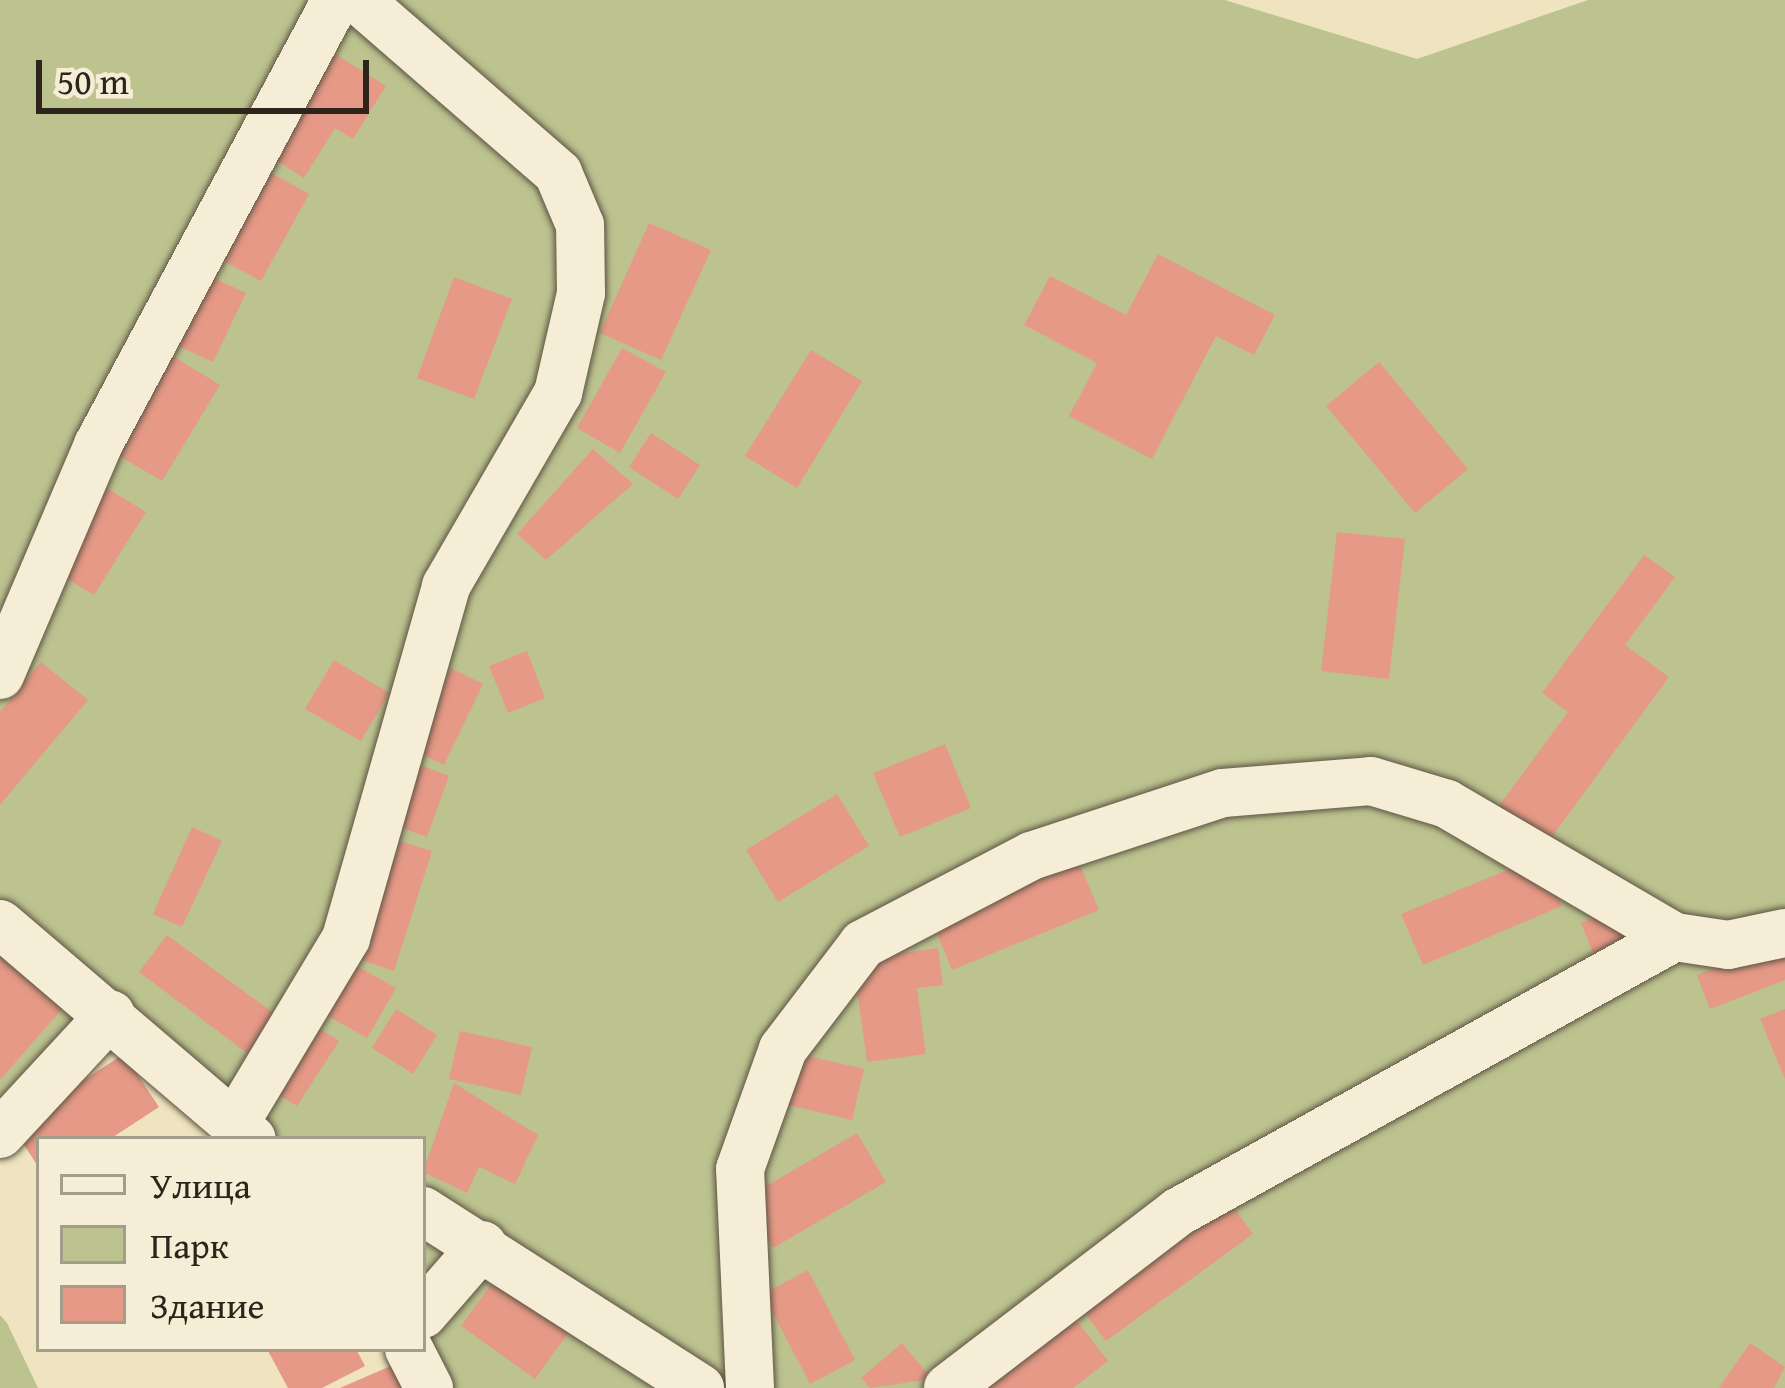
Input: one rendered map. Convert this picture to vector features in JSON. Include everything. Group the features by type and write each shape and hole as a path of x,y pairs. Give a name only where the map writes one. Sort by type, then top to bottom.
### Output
{"street":[{"path":"0,675 98,445 336,0"},
{"path":"0,925 248,1134 346,938 433,622 466,544 559,393 581,293 580,225 558,173 358,0"},
{"path":"750,1388 735,1218 748,1132 830,980 899,916 1031,856 1223,794 1371,781 1448,804 1675,937 1728,945 1785,933"},
{"path":"948,1388 1178,1212 1675,937"},
{"path":"0,1134 111,1014"},
{"path":"426,1213 700,1388"},
{"path":"426,1311 483,1245"},
{"path":"411,1352 429,1388"}],"green space":[{"path":"0,0 1225,0 1417,59 1588,0 1785,0 1785,1388 424,1388 426,1136 242,1136 100,997 0,1108"},
{"path":"0,1315 7,1323 38,1388 0,1388"}],"building":[{"path":"335,54 386,86 353,139 335,128 304,178 271,157"},
{"path":"264,169 309,194 261,281 216,257"},
{"path":"649,223 711,250 661,360 600,333"},
{"path":"1158,254 1275,315 1254,355 1216,336 1152,459 1069,416 1097,363 1024,325 1050,276 1126,315"},
{"path":"207,275 246,293 213,362 174,344"},
{"path":"454,277 512,299 474,399 417,378"},
{"path":"622,348 666,372 620,453 577,428"},
{"path":"163,350 220,385 162,481 104,447"},
{"path":"811,350 862,381 797,488 745,456"},
{"path":"1379,362 1468,469 1415,513 1326,406"},
{"path":"651,433 700,465 678,499 629,467"},
{"path":"593,449 633,484 546,560 517,534"},
{"path":"102,485 146,512 94,595 51,569"},
{"path":"1337,532 1405,539 1389,679 1321,671"},
{"path":"1644,555 1675,577 1625,645 1669,677 1548,842 1499,806 1568,712 1542,693"},
{"path":"527,651 545,698 508,713 489,666"},
{"path":"334,660 389,693 361,741 305,709"},
{"path":"41,662 88,700 0,805 0,712"},
{"path":"451,668 483,684 444,765 411,749"},
{"path":"945,744 971,808 900,837 873,773"},
{"path":"409,761 449,776 427,837 386,822"},
{"path":"837,794 869,846 778,902 746,850"},
{"path":"192,827 222,841 182,927 153,914"},
{"path":"384,836 432,851 394,971 346,955"},
{"path":"1074,851 1099,910 952,970 928,911"},
{"path":"1541,856 1562,906 1423,965 1401,914"},
{"path":"1619,908 1634,944 1595,958 1581,923"},
{"path":"167,935 276,1015 247,1053 139,972"},
{"path":"1785,941 1785,980 1710,1009 1697,975"},
{"path":"938,948 943,985 917,988 926,1054 867,1062 853,960"},
{"path":"0,953 63,1008 0,1080"},
{"path":"357,966 396,988 367,1038 328,1016"},
{"path":"396,1009 437,1035 413,1074 372,1048"},
{"path":"1785,1009 1785,1079 1760,1019"},
{"path":"309,1022 339,1041 297,1106 267,1087"},
{"path":"460,1031 532,1047 521,1095 449,1079"},
{"path":"786,1051 864,1069 852,1120 775,1102"},
{"path":"124,1054 159,1107 115,1136 36,1136 36,1163 12,1126"},
{"path":"454,1083 538,1135 515,1184 479,1167 467,1193 426,1173"},
{"path":"857,1133 886,1182 773,1248 744,1199"},
{"path":"1220,1189 1253,1234 1106,1341 1072,1296"},
{"path":"808,1270 855,1360 810,1384 763,1294"},
{"path":"500,1272 574,1325 535,1379 461,1326"},
{"path":"1067,1308 1108,1361 1073,1388 965,1388"},
{"path":"902,1343 932,1379 870,1388 861,1378"},
{"path":"1750,1343 1785,1367 1774,1388 1719,1388"},
{"path":"269,1352 358,1352 365,1366 322,1388 288,1388"},
{"path":"393,1365 403,1388 340,1388"}]}
